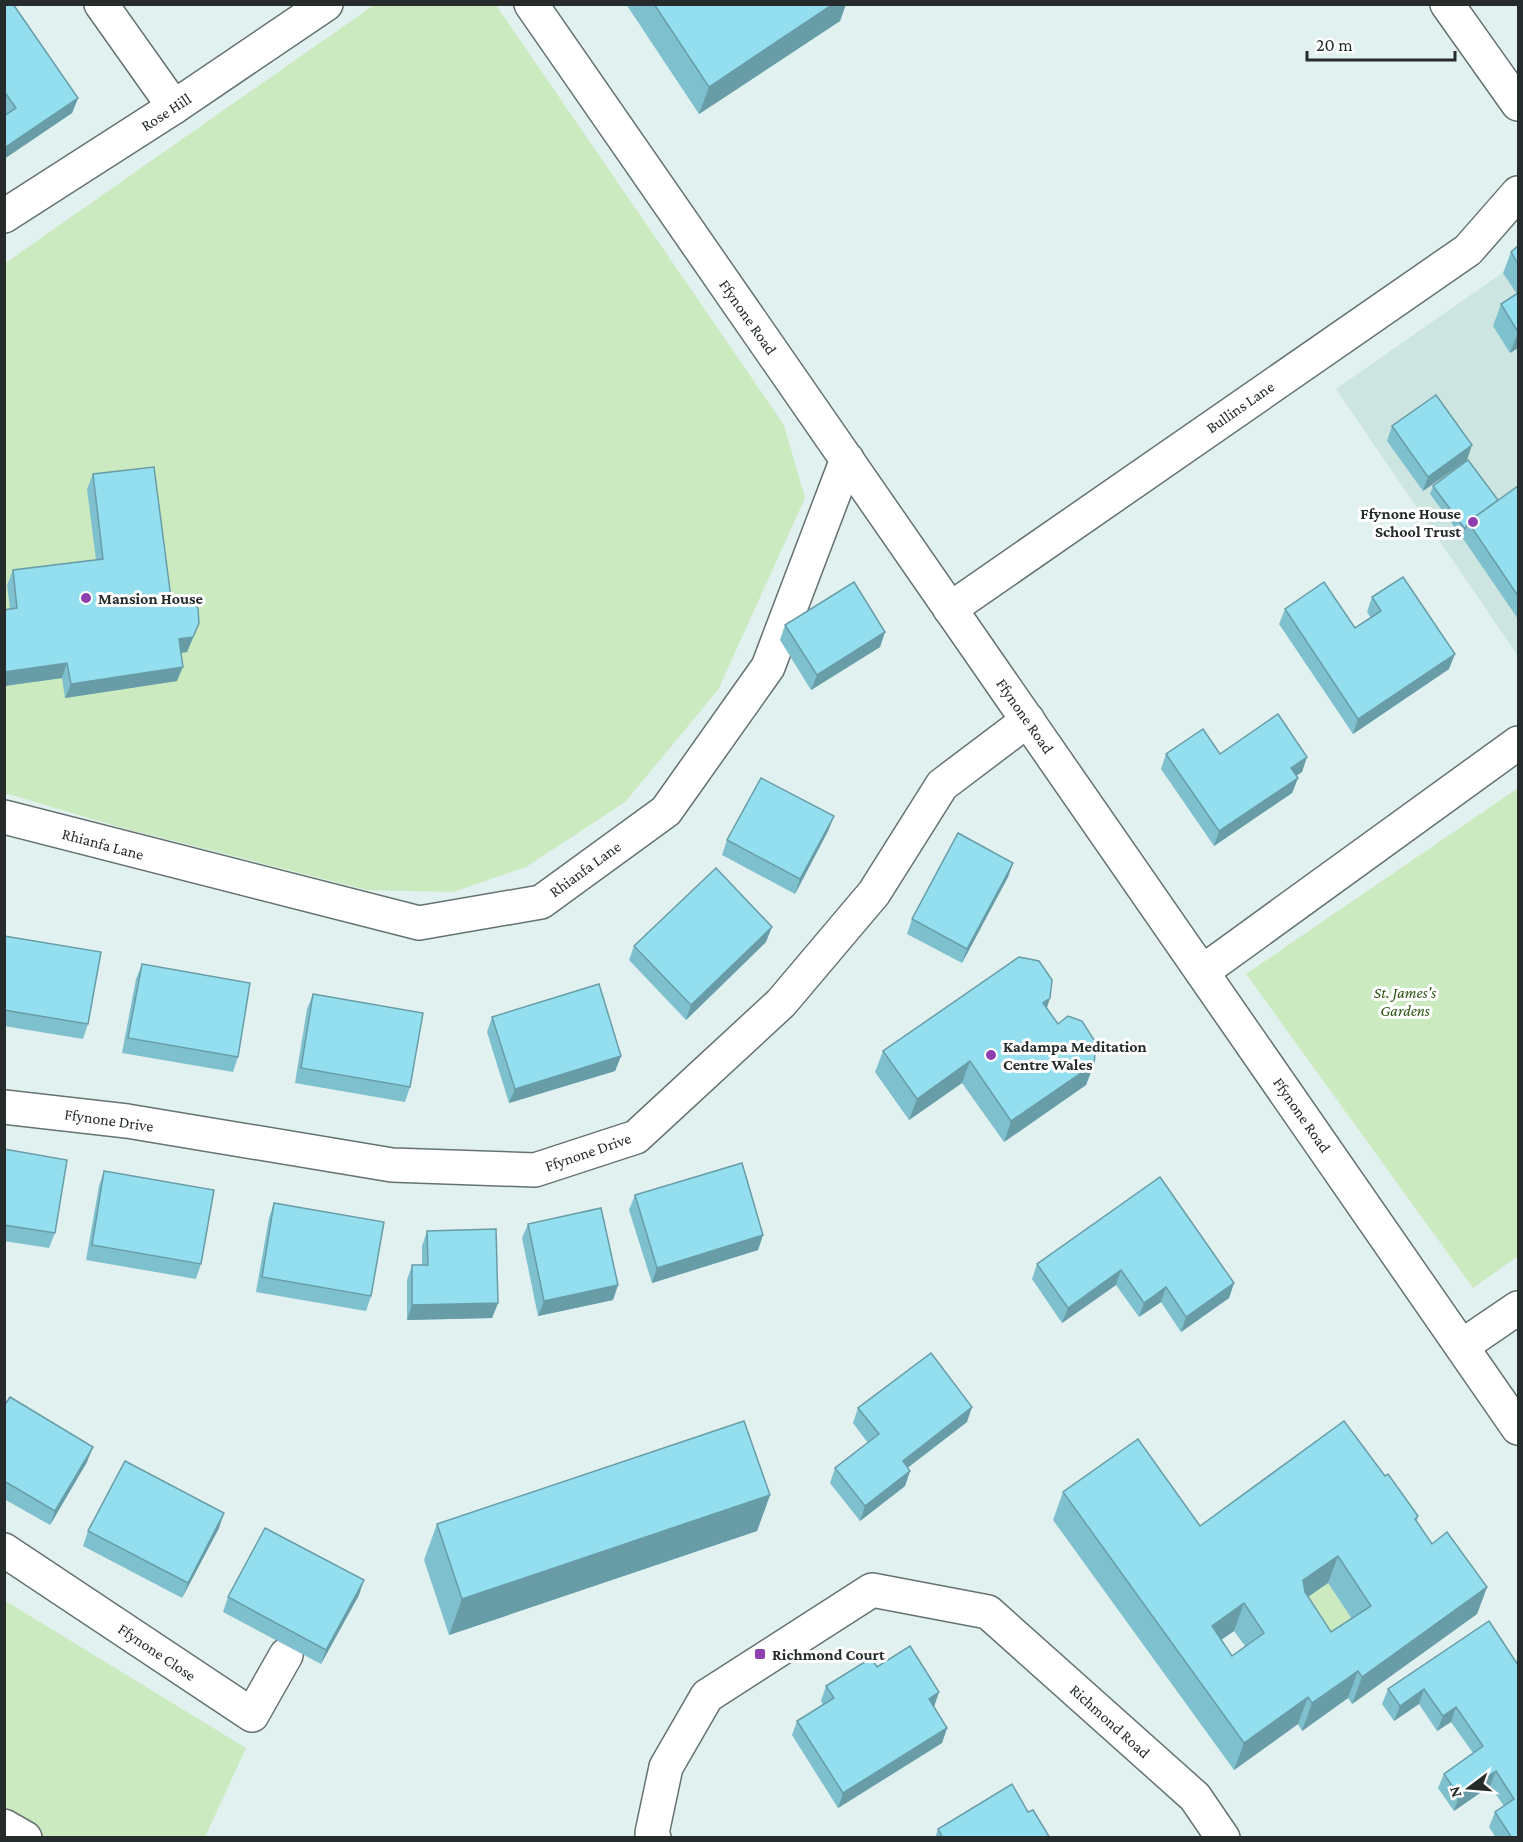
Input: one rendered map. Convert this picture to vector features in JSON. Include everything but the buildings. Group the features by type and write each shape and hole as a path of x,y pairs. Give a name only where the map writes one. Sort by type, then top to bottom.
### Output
{"street":[{"path":"101,4 174,107"},
{"name":"Rose Hill","path":"4,216 174,107 326,4"},
{"name":"Ffynone Road","path":"531,4 1518,1428"},
{"path":"1448,4 1518,104"},
{"name":"Bullins Lane","path":"950,609 1468,250 1518,193"},
{"name":"Rhianfa Lane","path":"4,817 212,872 419,923 541,902 666,811 768,667 846,459"},
{"name":"Ffynone Drive","path":"4,1107 127,1121 392,1165 535,1170 636,1137 781,1003 874,893 942,785 1028,720"},
{"path":"1203,972 1518,743"},
{"path":"1462,1346 1518,1308"},
{"name":"Ffynone Close","path":"4,1550 252,1715 286,1655"},
{"name":"Richmond Road","path":"654,1838 652,1833 666,1767 707,1696 872,1590 988,1612 1195,1797 1223,1838"},
{"path":"4,1826 25,1838"}],"shaded area":[{"name":"Ffynone House School Trust","path":"1518,262 1518,656 1336,389"}],"green space":[{"path":"374,5 496,5 784,425 805,498 718,690 625,802 526,867 453,892 367,890 119,827 5,793 4,264"},
{"name":"St. James's Gardens","path":"1518,788 1518,1256 1473,1288 1246,974"},
{"path":"1328,1583 1361,1633 1322,1660 1293,1607"},
{"path":"4,1600 246,1748 205,1837 5,1837"}],"place":[{"name":"Ffynone House School Trust","path":"1473,522"},
{"name":"Mansion House","path":"86,598"},
{"name":"Kadampa Meditation Centre Wales","path":"991,1055"},
{"name":"Richmond Court","path":"760,1654"}]}
